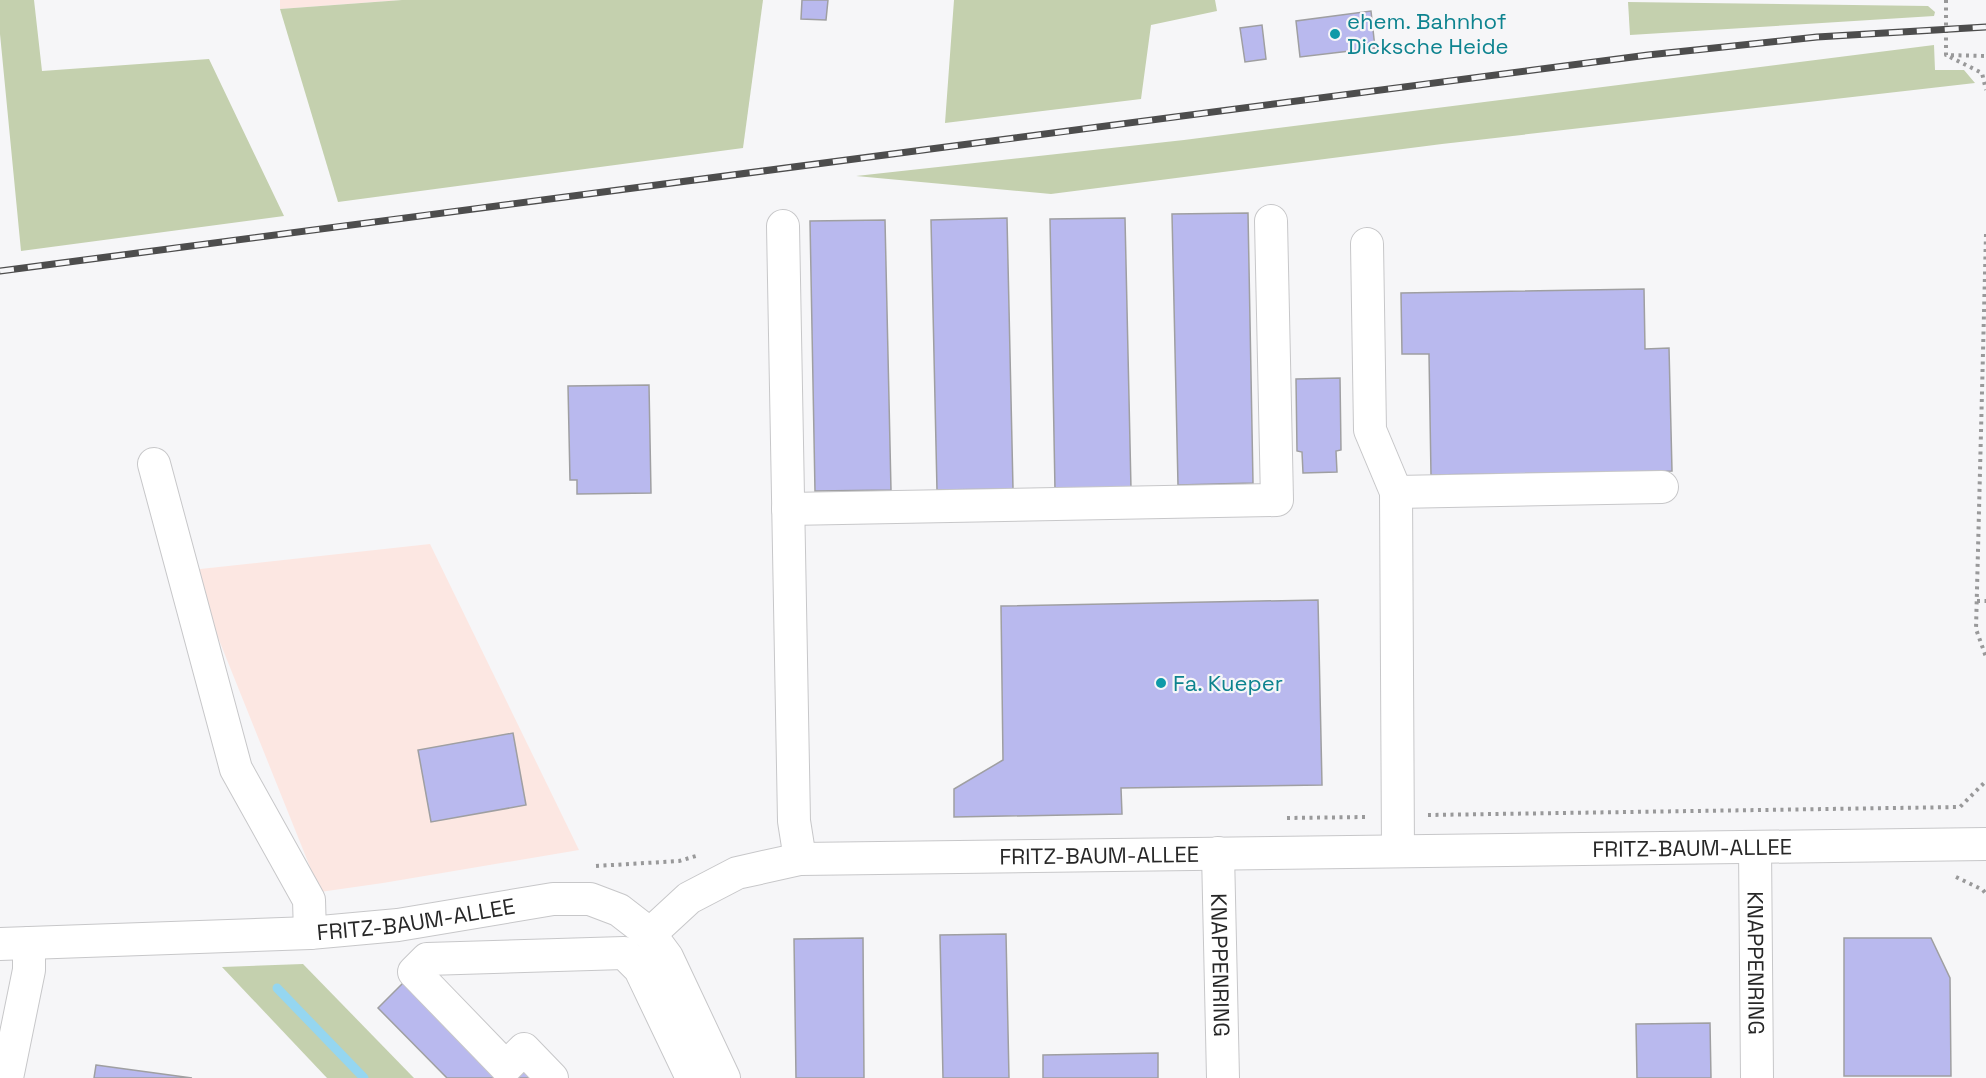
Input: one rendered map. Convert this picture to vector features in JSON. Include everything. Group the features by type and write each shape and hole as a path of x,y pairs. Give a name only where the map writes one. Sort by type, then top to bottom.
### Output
{"street":[{"path":"789,519 1277,500 1271,221"},
{"path":"783,226 794,820 800,858"},
{"path":"1367,244 1370,430 1397,507 1398,851"},
{"path":"154,464 236,769 309,900 310,933"},
{"path":"1397,507 1662,487"},
{"name":"FRITZ-BAUM-ALLEE","path":"15,944 310,933 398,925 553,899 590,899 619,910 650,934 689,898 737,873 800,858 1986,844"},
{"name":"KNAPPENRING","path":"1755,847 1757,1078"},
{"name":"KNAPPENRING","path":"1218,854 1223,1078"},
{"path":"650,934 667,957 724,1078"},
{"path":"6,1061 29,970 15,944"},
{"path":"552,1078 524,1049 506,1067 414,972 427,959 624,953 640,969 692,1078"}],"path":[{"path":"1946,0 1946,55"},
{"path":"1946,55 1986,56"},
{"path":"1946,55 1982,73 1986,90"},
{"path":"1986,234 1976,629 1986,657"},
{"path":"1977,601 1986,601"}],"shaded area":[{"path":"280,0 402,0 280,9"},
{"path":"430,544 579,850 320,892 191,570"}],"green space":[{"path":"0,0 34,0 42,71 209,59 284,216 21,251 0,34"},
{"path":"402,0 763,0 743,148 338,202 280,9"},
{"path":"954,0 1215,0 1217,11 1151,25 1141,99 945,123"},
{"path":"1628,2 1928,6 1935,12 1934,16 1630,35"},
{"path":"1934,45 1935,70 1964,70 1975,83 1442,144 1051,194 856,176 1184,140"},
{"path":"303,964 414,1078 327,1078 222,967"}],"building":[{"path":"802,0 828,0 826,20 801,19"},
{"name":"ehem. Bahnhof Dicksche Heide","path":"1371,11 1375,48 1300,57 1296,21"},
{"path":"1262,25 1266,59 1245,62 1240,28"},
{"path":"1248,213 1253,483 1178,485 1172,214"},
{"path":"1007,218 1013,489 937,490 931,220"},
{"path":"1125,218 1131,489 1055,490 1050,219"},
{"path":"885,220 891,490 815,491 810,221"},
{"path":"1644,289 1645,349 1669,348 1672,471 1431,475 1429,354 1402,354 1401,293"},
{"path":"1340,378 1341,450 1336,451 1337,472 1303,473 1302,452 1297,451 1296,379"},
{"path":"649,385 651,493 577,494 577,480 570,480 568,386"},
{"name":"Fa. Kueper","path":"1318,600 1322,785 1121,788 1122,814 954,817 954,789 1003,760 1001,606"},
{"path":"513,733 526,805 431,822 418,750"},
{"path":"1006,934 1009,1078 943,1078 940,935"},
{"path":"863,938 864,1078 796,1078 794,939"},
{"path":"1844,938 1931,938 1950,978 1951,1076 1844,1076"},
{"path":"414,972 506,1067 552,1078 447,1078 378,1008"},
{"path":"1710,1023 1711,1078 1637,1078 1636,1024"},
{"path":"1158,1053 1158,1078 1043,1078 1043,1055"},
{"path":"96,1065 192,1078 94,1078"}],"waterway":[{"path":"277,988 364,1078"}],"railway":[{"path":"0,271 1648,55 1817,37 1986,27"}],"place":[{"name":"ehem. Bahnhof Dicksche Heide","path":"1335,34"},
{"name":"Fa. Kueper","path":"1161,683"}]}
